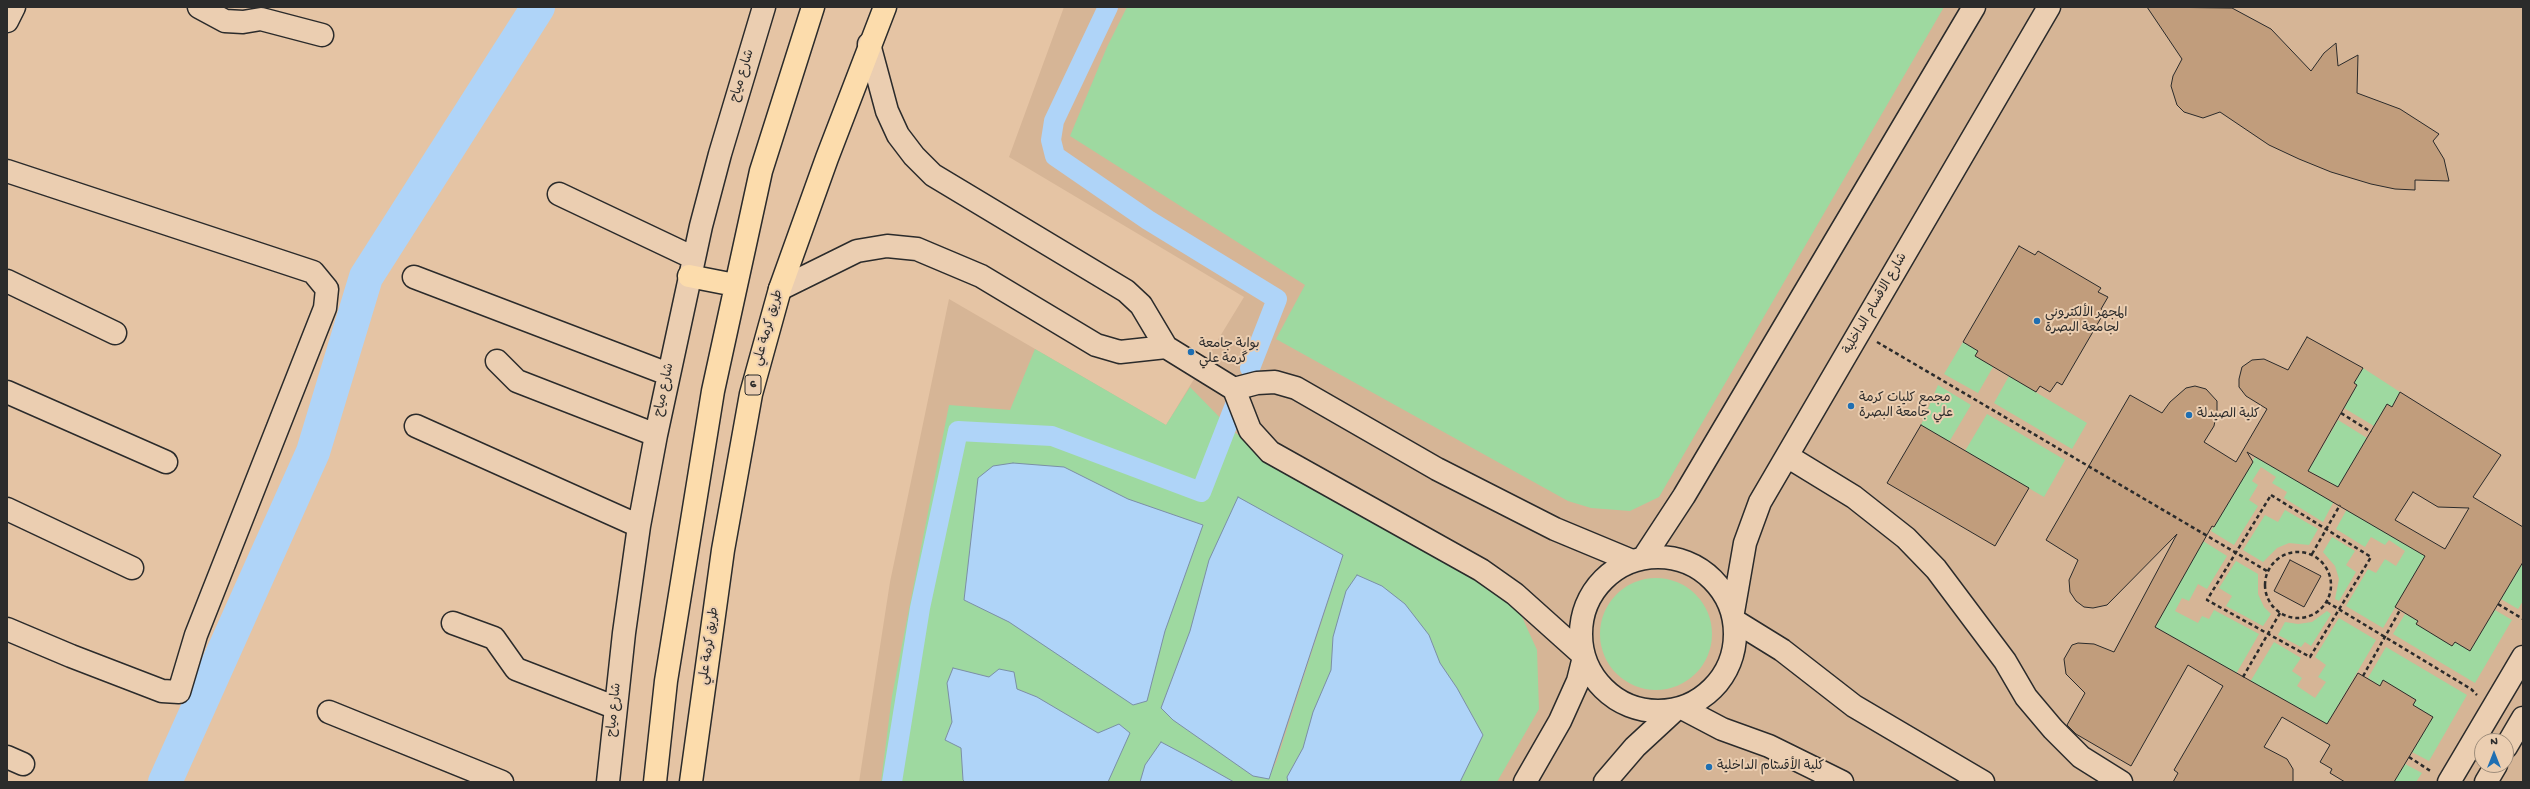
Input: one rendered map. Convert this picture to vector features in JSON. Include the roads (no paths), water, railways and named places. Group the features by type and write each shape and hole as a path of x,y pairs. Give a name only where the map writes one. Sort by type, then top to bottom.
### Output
{"highway":[{"path":"655,782 666,681 708,423 735,285 761,171 813,7"},
{"name":"طريق كرمة علي","path":"691,782 723,550 749,401 780,289 885,7"},
{"path":"692,267 735,285"}],"street":[{"path":"7,21 14,7"},
{"path":"199,7 225,21 243,22 261,19 322,35"},
{"name":"شارع مياح","path":"608,782 614,707 639,526 668,374 692,267 720,154 764,7"},
{"path":"1638,559 1684,496 1974,7"},
{"name":"شارع الاقسام الداخلية","path":"1734,616 1745,542 1752,522 1787,456 2049,7"},
{"path":"870,44 887,111 898,135 914,156 933,175 956,190 1126,291 1140,305 1166,347 1234,389 1250,430 1270,452 1481,570 1515,594 1583,656 1598,684 1614,698 1633,707 1647,710 1678,709 1722,729 1769,746 1842,782"},
{"path":"7,171 313,272 328,290 325,308 196,635 179,692 162,691 71,656 7,629"},
{"path":"559,194 692,267"},
{"path":"780,289 857,251 887,246 917,249 981,276 1096,345 1120,352 1166,347"},
{"path":"414,277 668,374"},
{"path":"7,281 115,333"},
{"path":"497,361 517,381 656,435"},
{"path":"1234,389 1257,383 1275,382 1296,388 1437,469 1555,530 1638,559"},
{"path":"7,392 166,462"},
{"path":"416,426 639,526"},
{"path":"1787,456 1854,497 1906,538 1936,569 2005,661 2026,697 2053,729 2081,757 2120,782"},
{"path":"7,509 132,568"},
{"path":"1525,782 1560,721 1578,681 1583,656 1580,632 1584,609 1600,583 1612,572 1638,559 1667,557 1689,563 1708,574 1723,591 1734,616 1736,643 1730,664 1719,683 1702,698 1678,709 1635,747 1605,782"},
{"path":"1734,616 1782,650 1829,689 1860,710 1983,782"},
{"path":"453,623 494,638 516,669 614,707"},
{"path":"2442,778 2515,685 2523,656"},
{"path":"329,712 502,782"},
{"path":"2514,734 2523,718"},
{"path":"2486,782 2491,773"}],"water":[{"path":"1013,463 1064,467 1128,499 1203,525 1165,631 1147,701 1133,705 1009,622 964,600 978,478 993,466"},
{"path":"1238,497 1343,555 1269,779 1253,776 1173,720 1161,708 1190,631 1209,560"},
{"path":"1357,575 1382,586 1405,604 1429,635 1440,663 1457,688 1483,735 1460,782 1288,782 1287,777 1303,748 1313,712 1331,670 1333,637 1346,591"},
{"path":"953,668 989,677 999,669 1014,672 1017,689 1037,697 1098,733 1119,724 1130,733 1108,782 965,782 963,780 961,748 945,740 952,722 947,683"},
{"path":"1161,742 1234,782 1140,782 1145,765"}],"waterway":[{"path":"165,782 313,452 366,277 538,7"},
{"path":"1108,7 1054,121 1051,140 1055,156 1148,220 1277,299 1250,368"},
{"path":"892,782 920,608 958,431 1052,436 1201,492 1235,405"}],"place":[{"name":"المجهر الألكتروني لجامعة البصرة","path":"2037,321"},
{"name":"بوابة جامعة گرمة علي","path":"1191,352"},
{"name":"مجمع كليات كرمة علي جامعة البصرة","path":"1851,406"},
{"name":"كلية الصيدلة","path":"2189,415"},
{"name":"كلية الأقسام الداخلية","path":"1709,767"}]}
